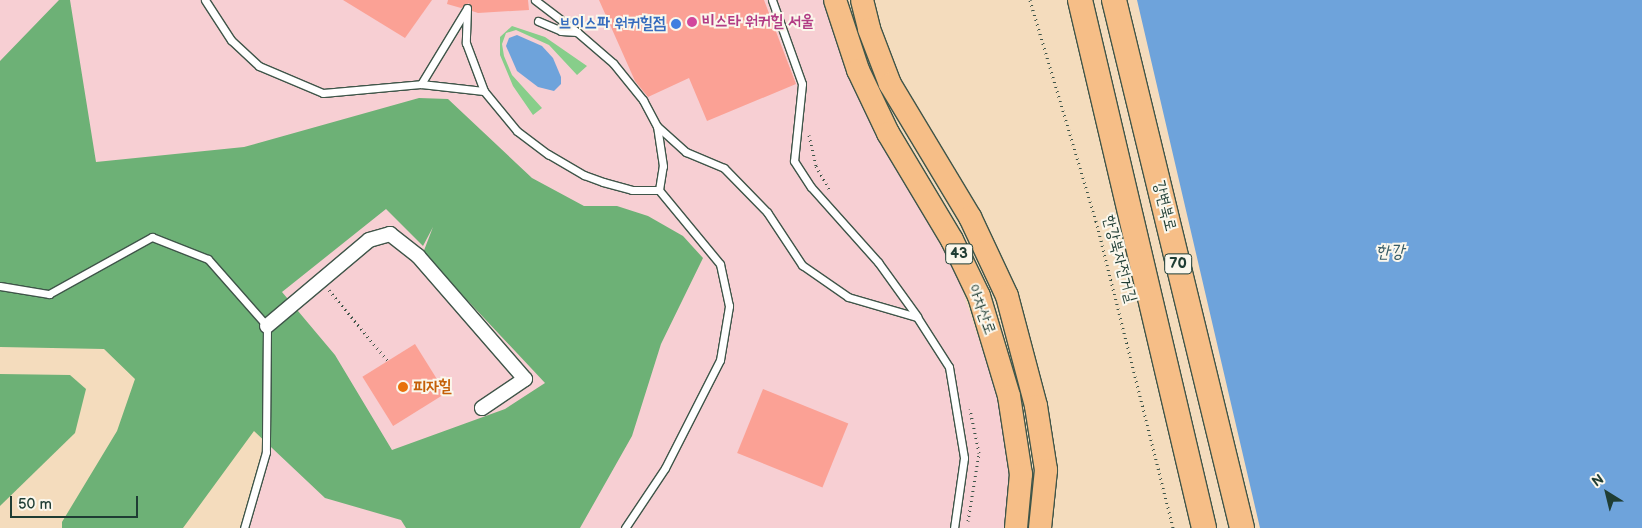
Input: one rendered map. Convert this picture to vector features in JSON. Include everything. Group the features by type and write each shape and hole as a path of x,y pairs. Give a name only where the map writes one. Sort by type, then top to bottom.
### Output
{"highway":[{"name":"70","path":"1080,0 1204,528"},
{"name":"강변북로","path":"1114,0 1242,528"}],"main road":[{"name":"아차산로","path":"835,0 858,70 888,133 952,240 979,296 1009,396 1022,474 1016,528"},
{"name":"아차산로","path":"862,0 868,29 890,84 970,217 1006,296 1036,406 1046,470 1040,528"}],"street":[{"path":"267,326 369,240 390,234 418,256 525,379 482,408"}],"lane":[{"path":"205,0 232,40 259,66 323,93 421,84 484,91"},
{"path":"535,0 613,63 643,100 657,126 663,166 659,190 720,264 729,306 720,360 665,468 625,528"},
{"path":"772,0 802,84 794,162 811,187 878,262 917,317 948,367 964,458 954,528"},
{"path":"421,84 467,8 466,43 484,91 518,130 584,175 632,190 659,190"},
{"path":"538,21 561,31 577,32"},
{"path":"657,126 686,152 724,168 767,212 802,266 848,297 917,317"},
{"path":"0,286 49,294 152,237 208,259 267,326 266,452 244,528"}],"path":[{"name":"한강북자전거길","path":"1030,0 1094,212 1172,528"},
{"path":"321,280 388,361"}],"shaded area":[{"path":"0,0 825,0 879,137 957,274 999,400 1009,473 1004,528 244,528 264,457 267,326 0,286"}],"green space":[{"path":"59,0 70,0 96,162 244,147 419,98 448,99 532,178 584,206 617,206 648,216 683,236 703,258 661,344 632,436 580,528 406,528 401,520 325,498 254,431 183,528 62,528 62,522 117,431 135,379 104,349 0,347 0,61","holes":["386,209 423,246 433,227 423,253 545,383 505,409 392,450 335,355 282,292"]},
{"path":"512,26 545,37 587,66 577,75 549,45 516,30 506,33 502,44 504,56 512,75 542,108 533,115 513,86 500,55 500,37"},
{"path":"0,374 70,375 86,389 75,433 0,506"}],"water":[{"name":"한강","path":"1063,0 1642,0 1642,528 1199,528 1125,225"},
{"path":"517,35 542,46 553,58 561,77 561,84 554,91 538,87 517,71 506,46 509,38"}],"pier":[{"path":"1061,0 1137,0 1260,528 1197,528 1122,226"}],"building":[{"path":"343,0 432,0 405,38"},
{"path":"448,0 528,0 529,10 478,13 472,11 469,3 461,8 447,4"},
{"path":"599,0 764,0 796,84 707,121 689,78 648,97 635,81"},
{"path":"415,344 446,393 393,426 362,377"},
{"path":"763,389 848,423 822,487 737,453"}],"place":[{"name":"비스타 워커힐 서울","path":"692,22"},
{"name":"브이스파 워커힐점","path":"676,24"},
{"name":"피자힐","path":"403,387"}]}
